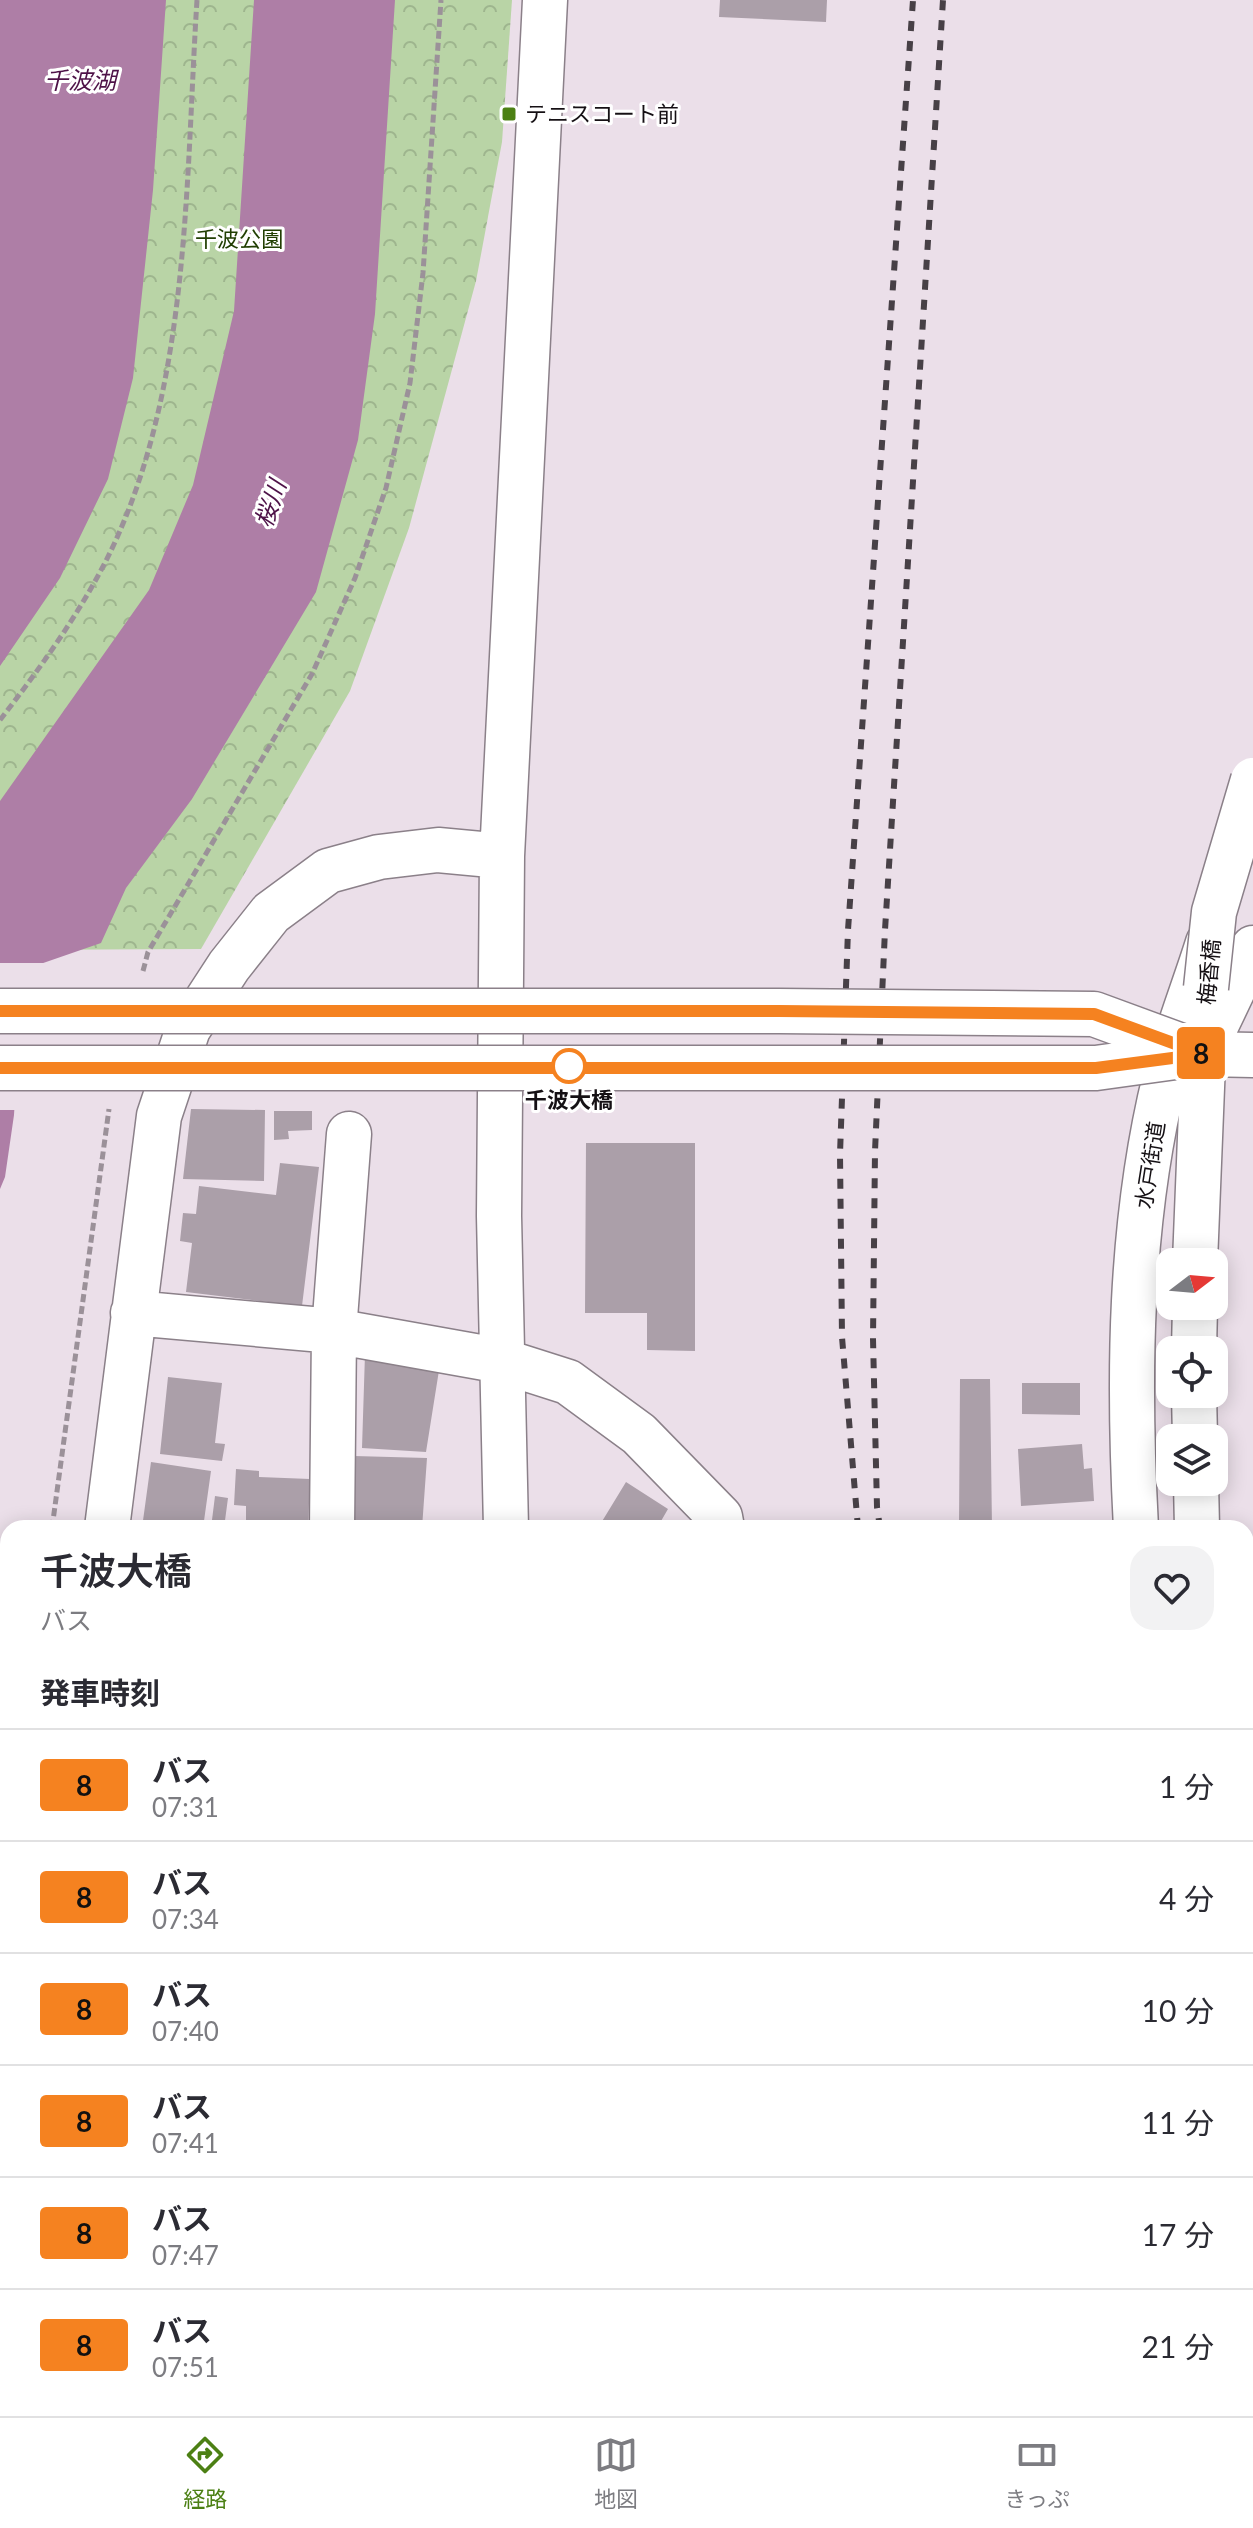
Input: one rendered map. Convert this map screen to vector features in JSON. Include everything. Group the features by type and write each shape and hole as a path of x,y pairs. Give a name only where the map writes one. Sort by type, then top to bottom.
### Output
{"street":[{"path":"506,1520 499,1216 502,856 545,0"},
{"name":"梅香橋","path":"1233,1055 1209,956 1214,912 1253,780"},
{"name":"水戸街道","path":"1136,1520 1130,1387 1143,1200 1151,1151 1165,1076 1253,817"},
{"path":"108,1520 159,1116 188,1029 229,966 271,913 328,871 379,857 438,850 502,856"},
{"name":"梅香橋","path":"1233,1055 1253,948"},
{"path":"0,1011 1094,1014 1233,1055"},
{"path":"0,1068 1096,1068 1233,1055"},
{"path":"1196,1248 1200,1128 1233,1055"},
{"path":"332,1520 334,1331 349,1134"},
{"path":"133,1313 334,1331 502,1361 568,1382 639,1434 721,1520"},
{"path":"1196,1496 1197,1520"}],"path":[{"path":"0,720 93,584 122,525 156,426 178,306 197,0"},
{"path":"141,982 148,952 312,674 355,578 386,488 410,383 423,273 441,0"},
{"path":"53,1520 110,1103"}],"green space":[{"name":"千波公園","path":"0,0 512,0 502,142 476,281 409,528 350,691 201,949 0,950"}],"water":[{"name":"千波湖","path":"0,0 166,0 153,190 133,378 108,479 60,578 0,666"},
{"name":"桜川","path":"254,0 395,0 375,314 358,440 316,592 192,799 126,888 101,943 23,970 14,1115 5,1177 0,1189 0,801 149,590 193,485 234,311"}],"pier":[{"path":"0,963 56,963 27,973 19,1110 0,1110"}],"building":[{"path":"720,0 827,0 826,22 719,17"},
{"path":"191,1109 265,1110 264,1181 183,1179"},
{"path":"274,1111 312,1111 312,1130 288,1131 289,1139 274,1140"},
{"path":"586,1143 695,1143 695,1351 647,1350 647,1313 585,1313"},
{"path":"280,1163 319,1167 302,1306 186,1292 192,1243 180,1241 183,1213 196,1214 199,1186 276,1195"},
{"path":"365,1354 440,1364 426,1452 362,1448"},
{"path":"168,1377 222,1383 215,1443 225,1444 222,1461 160,1454"},
{"path":"960,1379 990,1379 992,1520 959,1520"},
{"path":"1022,1383 1080,1383 1080,1415 1022,1414"},
{"path":"1082,1444 1084,1469 1092,1468 1094,1501 1021,1506 1018,1449"},
{"path":"354,1456 427,1458 423,1520 352,1520"},
{"path":"151,1462 211,1471 204,1520 143,1520"},
{"path":"236,1469 259,1471 259,1477 310,1479 308,1520 246,1520 246,1506 234,1505"},
{"path":"626,1482 668,1509 662,1520 603,1520"},
{"path":"215,1496 228,1498 225,1520 212,1520"}],"railway":[{"path":"857,1520 842,1337 840,1154 848,930 913,0"},
{"path":"879,1520 873,1339 875,1151 885,930 943,0"}],"bus line":[{"name":"8","path":"0,1011 1094,1014 1203,1054 1096,1068 0,1068"}],"place":[{"name":"テニスコート前","path":"509,114"},
{"name":"千波大橋","path":"569,1066"}]}
